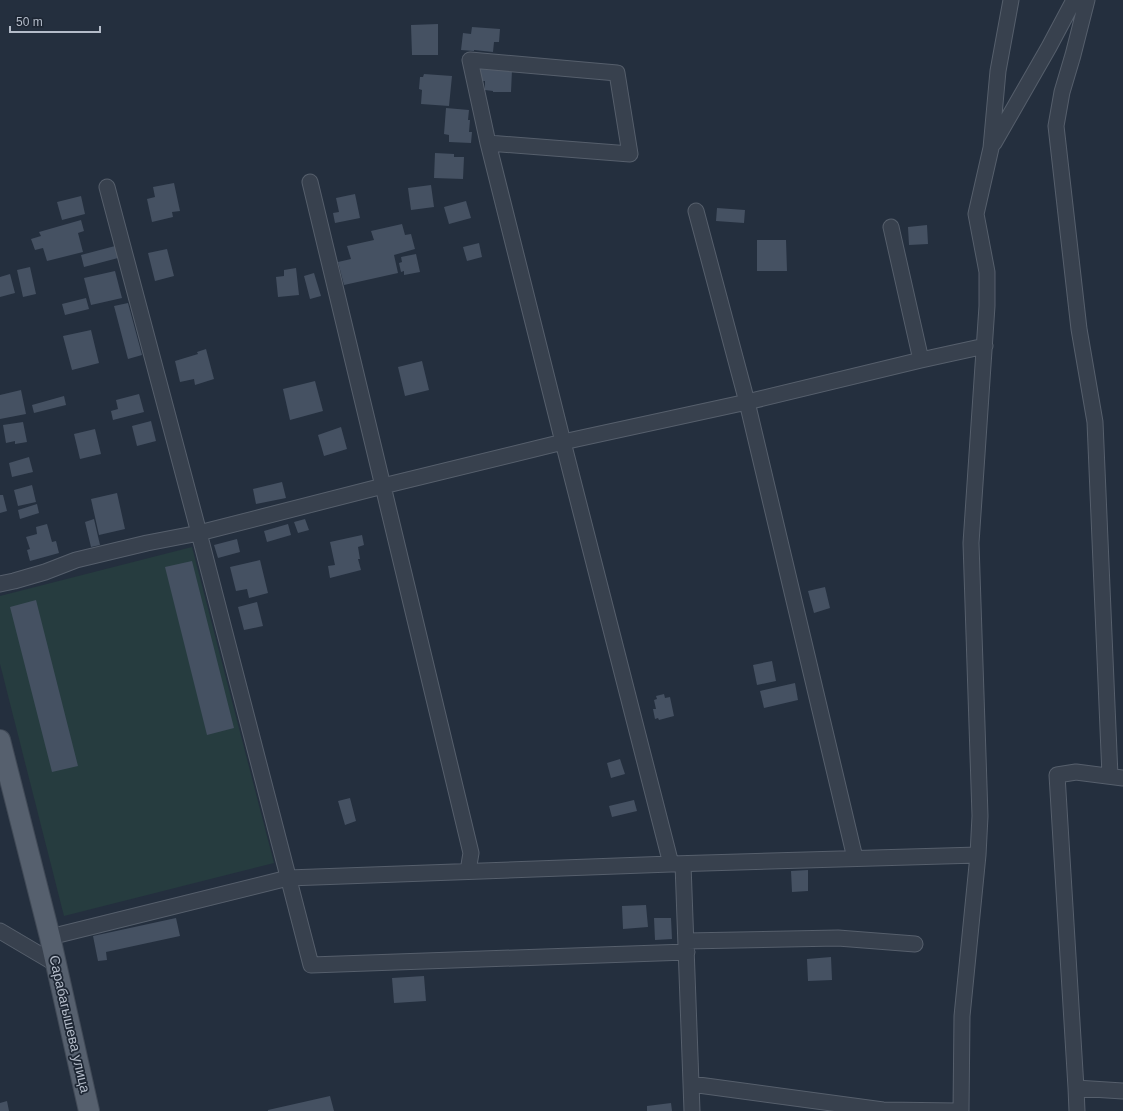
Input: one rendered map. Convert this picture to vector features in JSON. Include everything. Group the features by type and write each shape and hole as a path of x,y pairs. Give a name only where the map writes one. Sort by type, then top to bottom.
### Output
{"main road":[{"name":"Сарабагышева улица","path":"0,740 50,937 89,1111"}],"street":[{"path":"961,1111 962,1016 978,855 980,816 972,543 988,306 988,272 976,214 991,148 998,70 1011,0"},
{"path":"991,148 1074,0"},
{"path":"1076,1111 1076,1088 1057,775 1076,772 1117,777 1095,422 1078,329 1056,126 1062,92 1087,0"},
{"path":"488,143 630,154 617,73 470,60 488,143 563,442 677,864 687,946 692,1111"},
{"path":"310,182 471,853 468,870"},
{"path":"107,187 199,533 311,965 838,938 915,944"},
{"path":"696,211 747,402 854,858"},
{"path":"891,227 921,360"},
{"path":"0,584 38,574 76,560 147,543 199,533 563,442 747,402 985,346"},
{"path":"50,937 288,878 468,870 978,855"},
{"path":"0,931 56,964"},
{"path":"691,1084 883,1110 958,1111"},
{"path":"1076,1088 1123,1091"}],"green space":[{"path":"192,547 274,863 64,916 0,664 0,596"}],"building":[{"path":"438,24 438,55 412,55 411,25"},
{"path":"472,27 500,29 499,42 494,42 493,52 461,50 463,33 471,34"},
{"path":"480,66 512,70 511,92 493,92 485,90 485,81 479,81"},
{"path":"424,74 452,76 449,106 421,104 422,90 419,89 420,77 423,77"},
{"path":"446,108 469,110 469,132 472,132 471,143 449,142 449,135 444,134"},
{"path":"435,153 454,154 454,157 464,157 463,179 434,178"},
{"path":"174,183 180,211 172,212 173,217 152,222 147,199 155,197 153,187"},
{"path":"431,185 434,207 411,210 408,188"},
{"path":"355,194 360,218 335,223 333,213 339,212 336,198"},
{"path":"81,196 85,214 62,220 57,202"},
{"path":"466,201 471,218 449,224 444,207"},
{"path":"717,208 745,210 744,223 716,221"},
{"path":"81,220 84,231 78,233 83,252 47,261 43,248 35,250 31,239 41,236 39,232"},
{"path":"402,224 405,235 411,234 415,249 394,255 398,273 344,285 338,262 351,259 347,246 374,240 371,231"},
{"path":"927,225 928,244 909,245 908,227"},
{"path":"757,240 786,240 787,271 757,271"},
{"path":"479,243 482,257 467,261 463,247"},
{"path":"115,246 118,258 84,267 81,255"},
{"path":"167,249 174,276 155,281 148,253"},
{"path":"416,254 420,272 404,275 404,271 401,272 399,263 402,262 401,257"},
{"path":"30,267 36,294 23,297 17,270"},
{"path":"296,268 299,295 278,297 276,277 284,276 284,270"},
{"path":"115,271 122,298 91,305 84,278"},
{"path":"314,273 321,296 310,299 304,276"},
{"path":"10,274 15,293 0,297 0,277"},
{"path":"86,298 89,309 65,315 62,304"},
{"path":"128,303 142,355 128,359 114,306"},
{"path":"91,330 99,363 72,370 63,336"},
{"path":"206,349 214,379 195,385 194,379 180,382 175,361 198,354 197,352"},
{"path":"422,361 429,390 405,396 398,367"},
{"path":"315,381 323,411 290,420 283,389"},
{"path":"21,390 26,414 0,419 0,395"},
{"path":"139,394 144,412 113,420 111,411 118,409 116,400"},
{"path":"64,396 66,405 34,413 32,405"},
{"path":"151,421 156,441 137,446 132,426"},
{"path":"23,422 27,442 15,444 15,441 6,443 3,425"},
{"path":"341,427 347,449 324,456 318,435"},
{"path":"95,429 101,454 80,459 74,434"},
{"path":"29,457 33,472 12,477 9,463"},
{"path":"282,482 286,498 256,504 253,489"},
{"path":"32,485 36,502 18,506 14,490"},
{"path":"117,493 125,529 99,535 91,499"},
{"path":"0,495 3,495 7,511 0,513"},
{"path":"37,504 39,513 20,519 18,510"},
{"path":"94,519 100,545 91,547 85,522"},
{"path":"305,519 309,530 298,533 294,522"},
{"path":"47,524 52,542 56,541 59,553 30,561 27,550 30,549 26,537 37,534 36,527"},
{"path":"288,524 291,535 267,542 264,531"},
{"path":"362,535 364,545 358,547 360,559 358,559 361,570 330,578 328,566 335,565 330,542"},
{"path":"237,539 240,552 218,558 214,545"},
{"path":"260,560 268,593 249,598 247,589 236,591 230,567"},
{"path":"192,561 234,728 207,735 165,567"},
{"path":"825,587 830,608 814,613 808,591"},
{"path":"36,600 78,766 52,772 10,607"},
{"path":"257,602 263,626 244,630 238,607"},
{"path":"772,661 776,681 757,685 753,665"},
{"path":"795,683 798,700 764,708 760,691"},
{"path":"664,694 665,698 670,697 674,716 659,720 658,718 655,719 653,709 656,709 654,700 657,699 656,696"},
{"path":"620,759 625,774 611,778 607,763"},
{"path":"350,798 356,821 345,825 338,801"},
{"path":"634,800 637,811 612,817 609,806"},
{"path":"808,870 808,891 792,892 791,871"},
{"path":"646,905 648,927 623,929 622,906"},
{"path":"176,918 180,936 106,952 107,960 98,961 93,936"},
{"path":"654,918 671,918 672,939 655,940"},
{"path":"831,957 832,980 808,981 807,959"},
{"path":"424,976 426,1001 394,1003 392,978"},
{"path":"330,1096 334,1111 268,1111 268,1110"},
{"path":"7,1101 9,1111 0,1111 0,1103"},
{"path":"671,1103 672,1111 647,1111 647,1106"}]}
